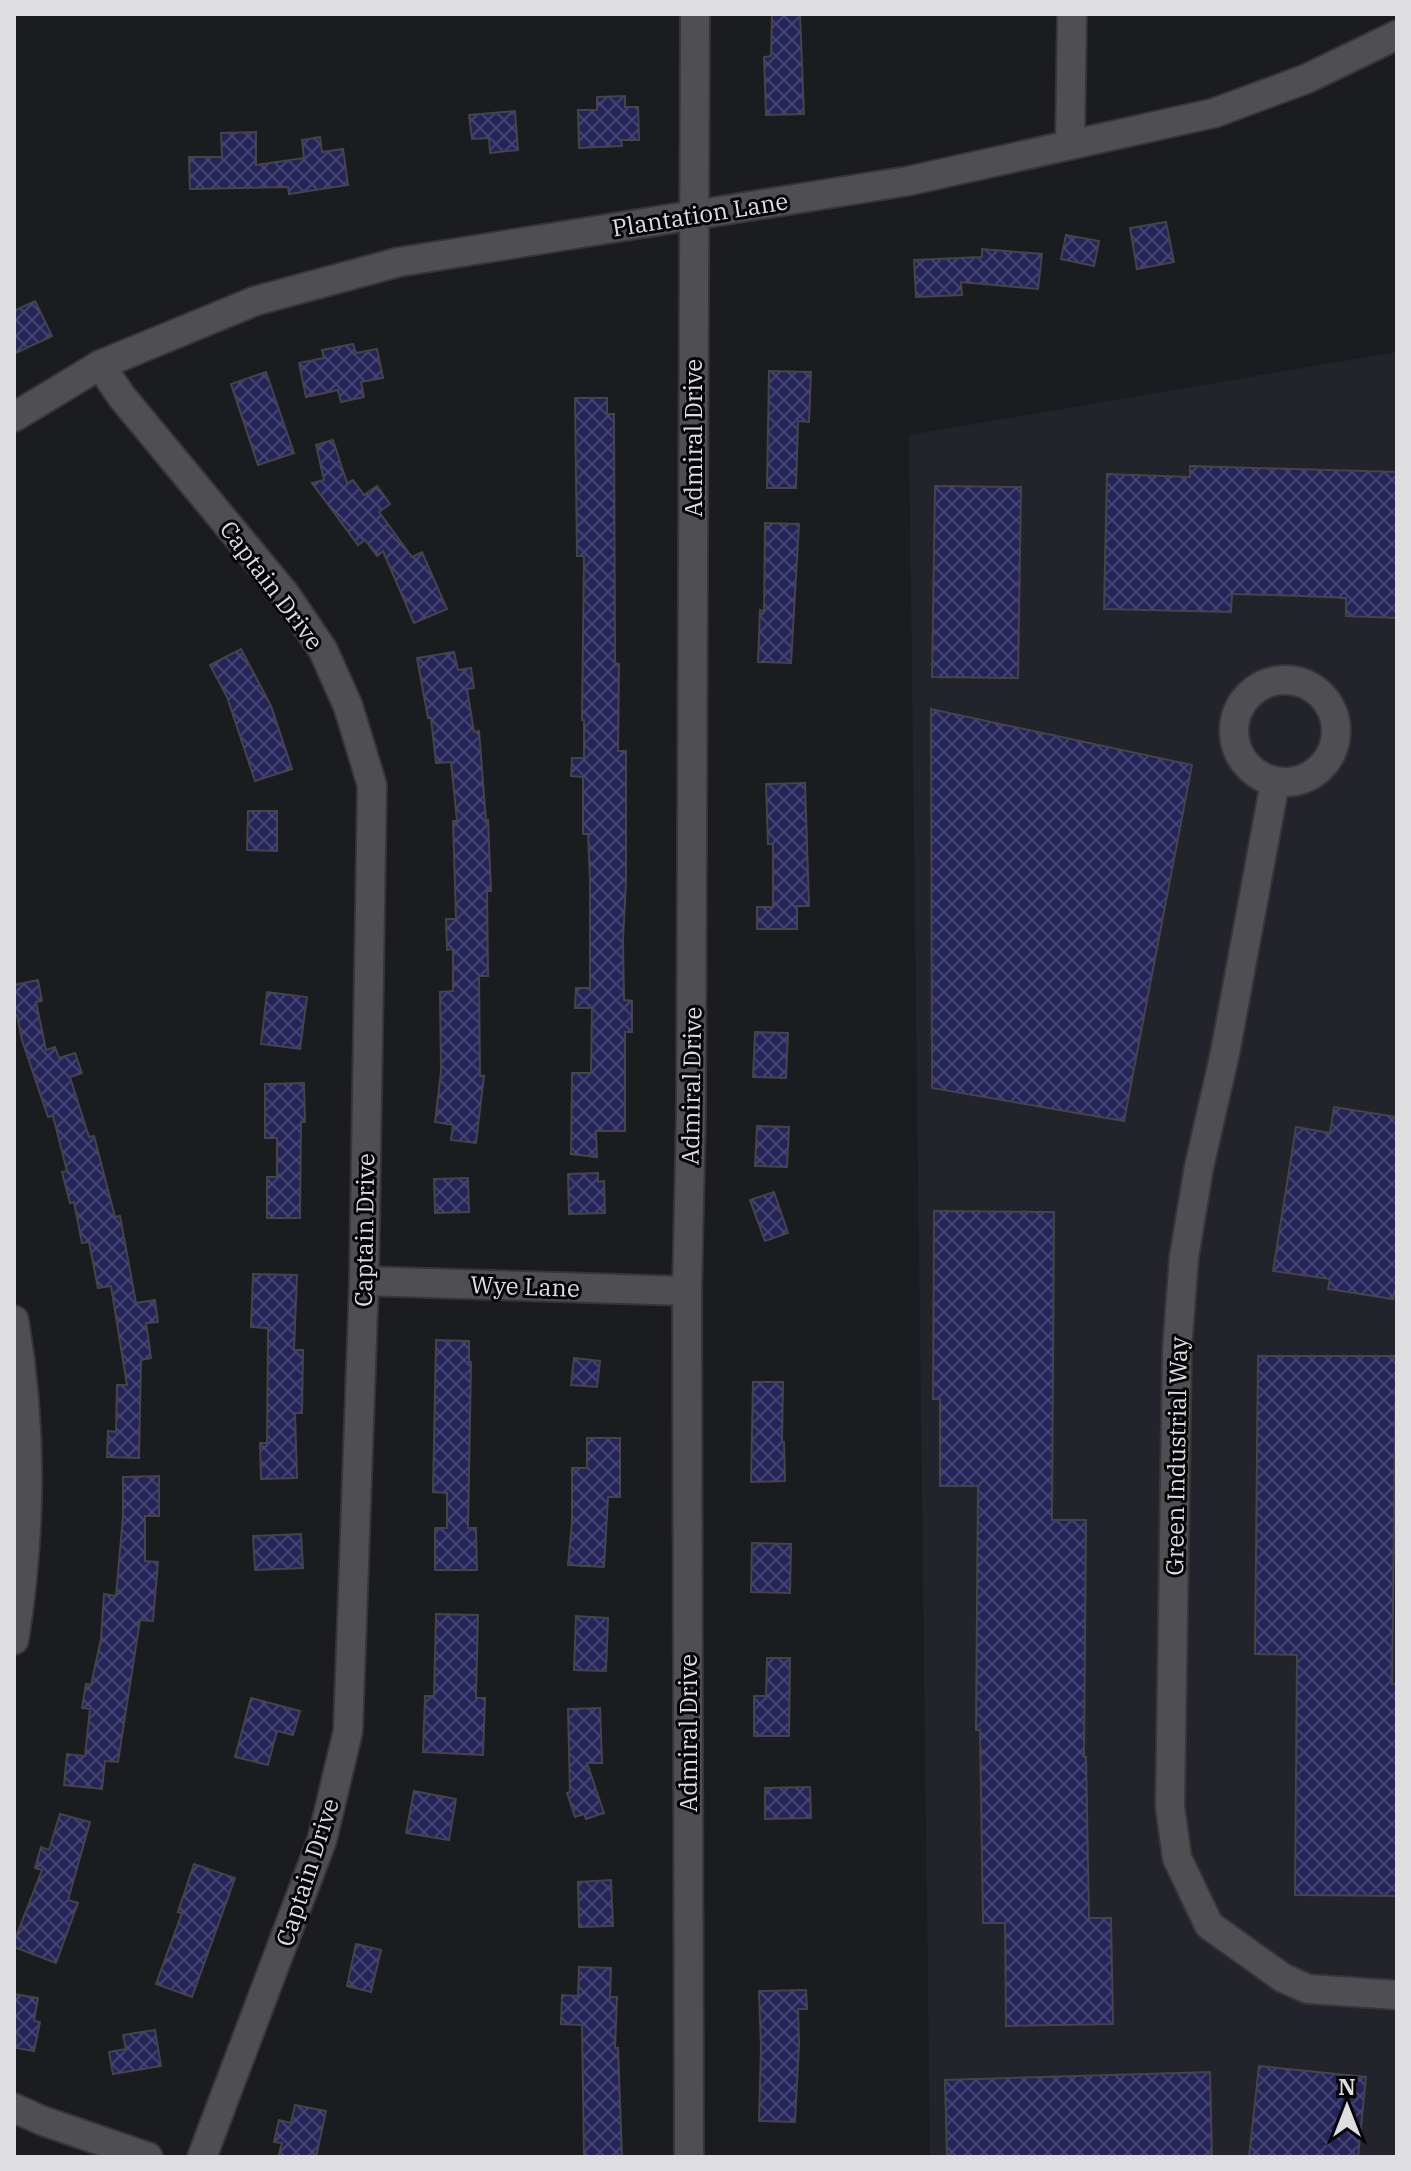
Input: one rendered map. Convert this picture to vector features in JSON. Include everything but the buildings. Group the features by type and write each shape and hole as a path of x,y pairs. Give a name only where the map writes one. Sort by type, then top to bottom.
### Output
{"street":[{"name":"Admiral Drive","path":"689,2157 687,1291 691,1114 695,14"},
{"path":"1070,145 1072,14"},
{"name":"Plantation Lane","path":"14,417 100,365 255,301 399,262 908,181 1214,113 1306,79 1397,35"},
{"name":"Captain Drive","path":"100,365 122,397 285,594 323,650 348,706 372,785 364,1281 348,1731 322,1840 202,2157"},
{"name":"Green Industrial Way","path":"1275,782 1184,1257 1177,1350 1170,1807 1177,1858 1209,1925 1283,1978 1308,1989 1397,1995"},
{"name":"Wye Lane","path":"364,1281 687,1291"},
{"path":"14,1320 27,1413 24,1559 14,1640"},
{"path":"14,2108 148,2157"}],"shaded area":[{"path":"1397,352 1397,2157 930,2157 909,435"}]}
